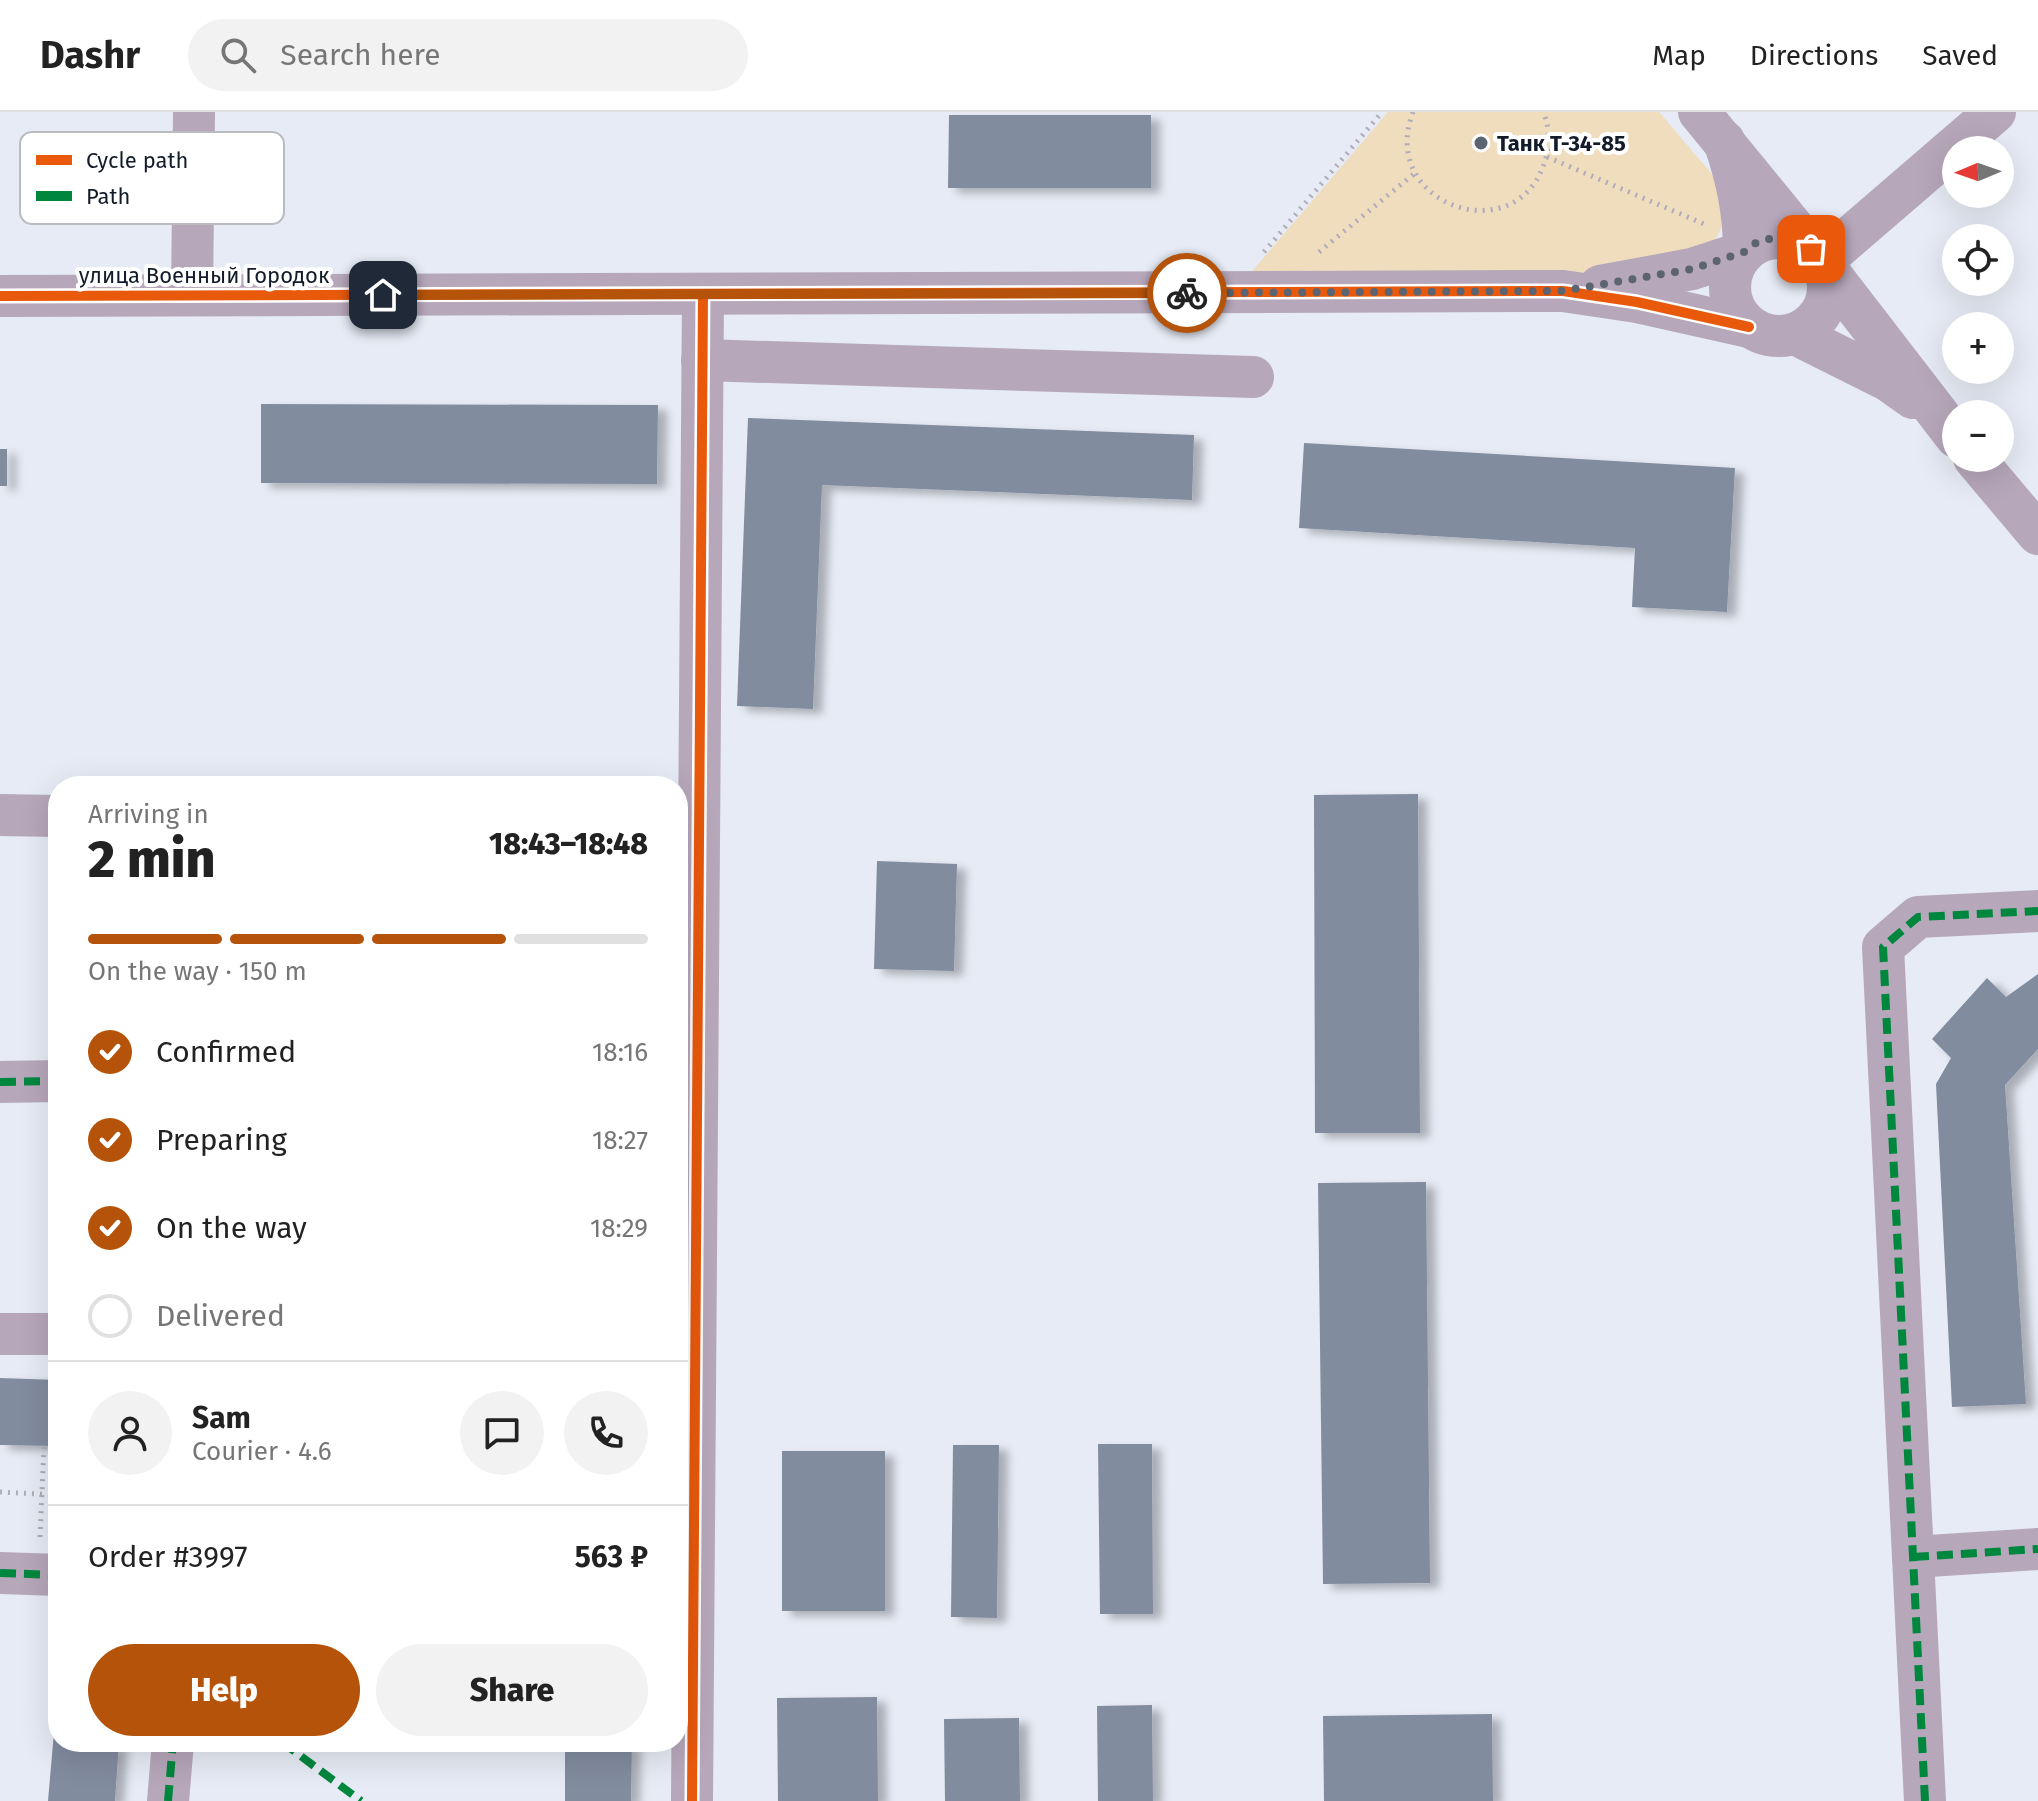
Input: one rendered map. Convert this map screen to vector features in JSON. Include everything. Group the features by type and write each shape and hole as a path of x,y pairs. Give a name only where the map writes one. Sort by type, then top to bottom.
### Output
{"street":[{"path":"194,112 194,132"},
{"path":"1816,256 1995,112"},
{"path":"1712,126 1942,420"},
{"path":"1712,126 1737,180 1742,204 1744,252"},
{"path":"192,295 193,224"},
{"path":"1781,238 1797,241 1816,256 1827,276 1827,300 1815,321 1795,334 1772,336 1749,327 1738,315 1730,291 1734,266 1744,252 1757,242 1781,238"},
{"path":"1563,291 1692,269 1744,252"},
{"name":"улица Военный Городок","path":"0,296 1563,291 1637,302 1749,327"},
{"path":"688,827 703,294"},
{"path":"1795,334 1889,381 1942,422"},
{"path":"702,360 1253,377"},
{"path":"1986,472 2038,534"},
{"path":"0,815 48,816"},
{"path":"1925,1801 1883,947 1918,917 2038,911"},
{"path":"0,1082 48,1081"},
{"path":"0,1334 48,1334"},
{"path":"688,1544 692,1801"},
{"path":"1913,1557 2038,1549"},
{"path":"168,1801 172,1752"}],"path":[{"path":"1260,256 1382,112"},
{"path":"1413,112 1407,140 1415,173 1436,198 1466,210 1482,211 1498,208 1526,192 1536,180 1547,157 1549,134 1543,112"},
{"path":"1547,157 1720,231 1744,252"},
{"path":"1309,260 1415,173"},
{"path":"32,1574 42,1494 44,1446"},
{"path":"0,1492 48,1494"}],"shaded area":[{"path":"1388,112 1659,112 1723,187 1726,218 1714,243 1586,273 1513,279 1248,276"}],"building":[{"path":"949,115 1151,115 1151,188 948,188"},
{"path":"261,404 658,405 657,484 261,483"},
{"path":"748,418 1194,435 1192,500 822,485 813,709 737,706"},
{"path":"1304,443 1735,468 1727,612 1632,607 1635,548 1299,528"},
{"path":"0,449 7,449 7,486 0,486"},
{"path":"1418,794 1420,1133 1315,1133 1314,795"},
{"path":"877,861 957,864 954,971 874,969"},
{"path":"2038,974 2038,1049 2005,1085 2026,1404 1952,1407 1936,1084 1951,1058 1932,1039 1987,978 2006,997"},
{"path":"1426,1182 1430,1583 1323,1584 1318,1183"},
{"path":"0,1378 48,1380 48,1446 0,1445"},
{"path":"1098,1444 1152,1444 1153,1614 1100,1614"},
{"path":"953,1445 999,1445 997,1618 951,1617"},
{"path":"782,1451 885,1451 885,1611 782,1611"},
{"path":"877,1697 878,1801 778,1801 777,1698"},
{"path":"1152,1705 1153,1801 1098,1801 1097,1706"},
{"path":"1492,1714 1493,1801 1324,1801 1323,1716"},
{"path":"1019,1718 1020,1801 945,1801 944,1719"},
{"path":"52,1752 118,1752 115,1801 48,1801"},
{"path":"565,1752 632,1752 631,1801 565,1801"}],"marked path":[{"path":"1925,1801 1883,947 1918,917 2038,911"},
{"path":"0,1082 48,1081"},
{"path":"1913,1557 2038,1549"},
{"path":"0,1573 48,1575"},
{"path":"168,1801 172,1752"},
{"path":"295,1752 361,1801"}],"cycle path":[{"path":"0,296 1563,291 1637,302 1749,327"},
{"path":"692,1801 703,294"}],"way so far":[{"path":"1187,293 1563,291 1692,269 1744,252 1757,242 1773,238 1789,238 1811,249"}],"place":[{"name":"Танк Т-34-85","path":"1481,143"}],"route":[{"path":"383,295 1187,293"}]}
